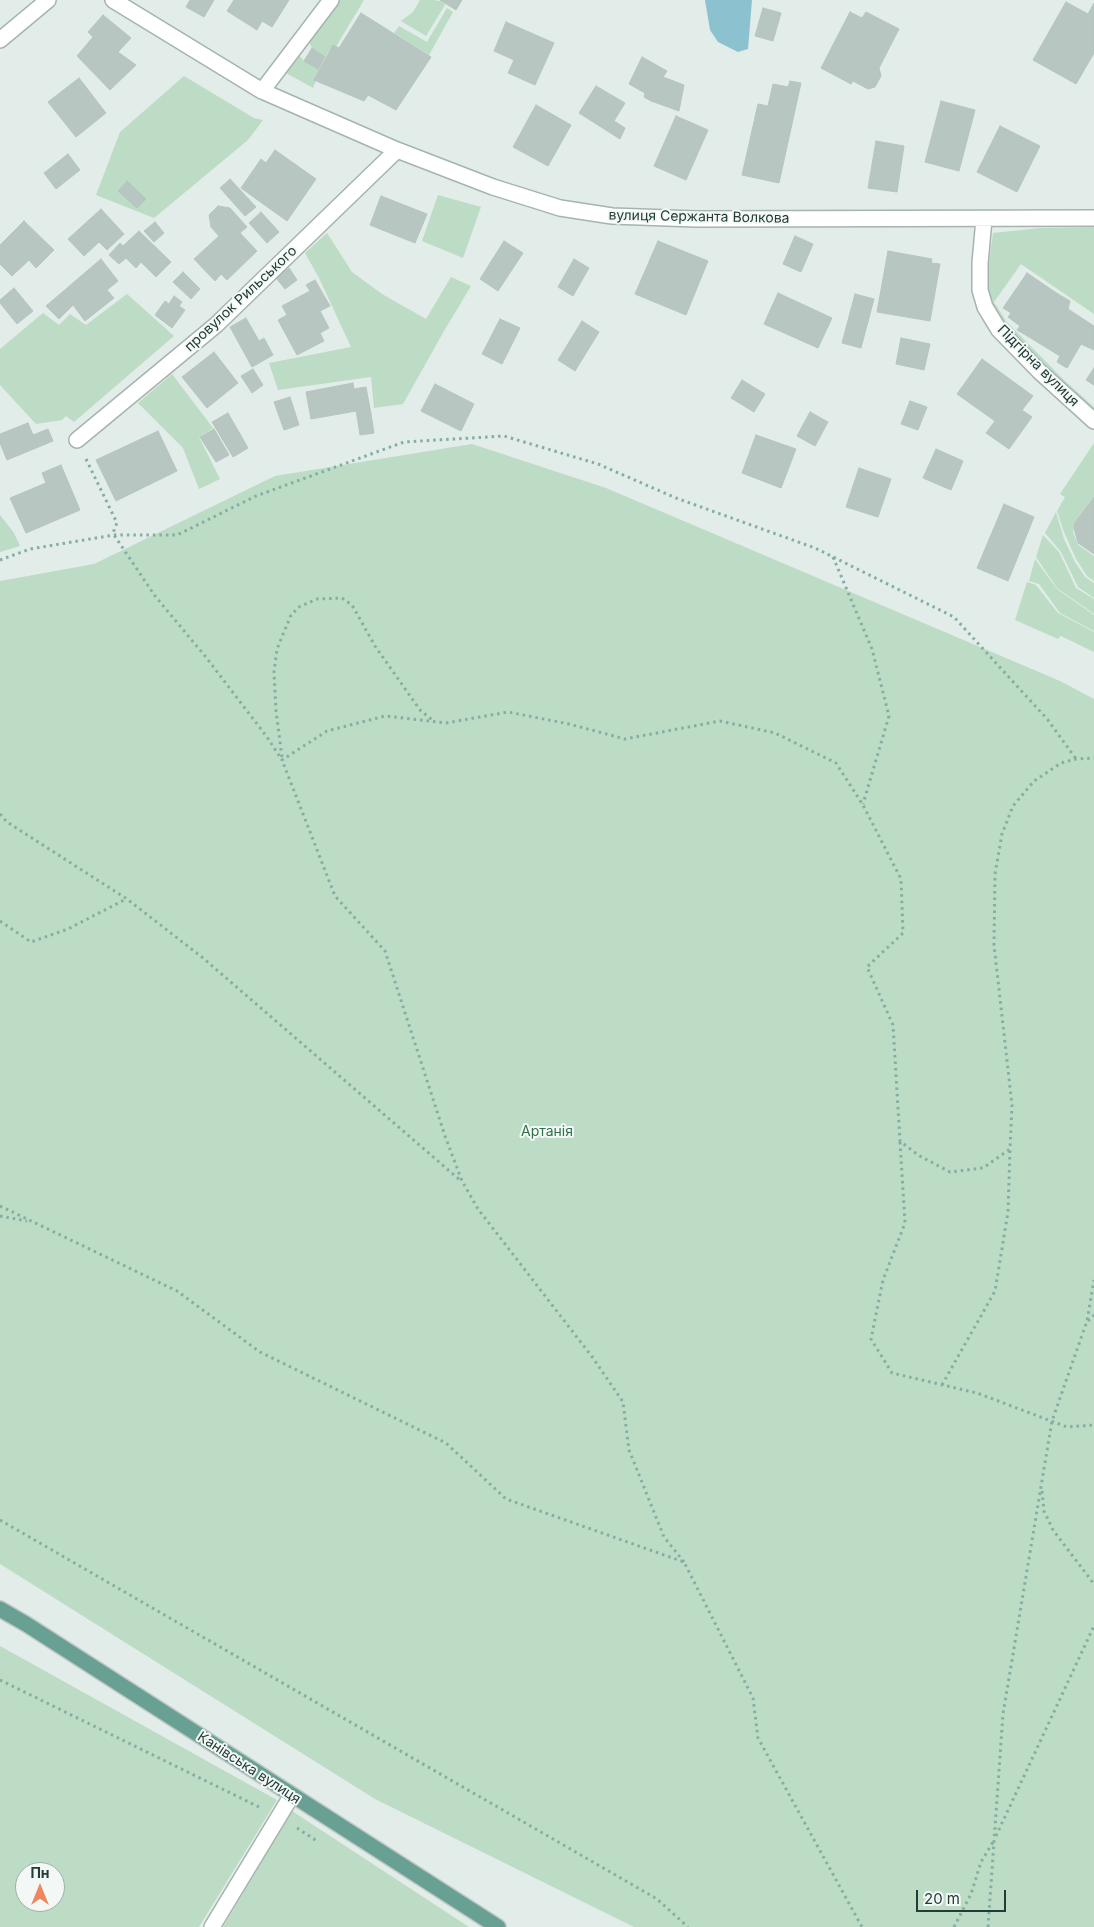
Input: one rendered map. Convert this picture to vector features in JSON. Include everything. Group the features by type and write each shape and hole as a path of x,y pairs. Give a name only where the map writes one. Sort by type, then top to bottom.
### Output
{"main road":[{"name":"Канівська вулиця","path":"0,1609 498,1927"}],"street":[{"path":"0,40 48,0"},
{"name":"вулиця Сержанта Волкова","path":"113,0 262,91 397,150 493,187 560,208 612,216 696,220 1094,218"},
{"path":"262,91 331,0"},
{"name":"провулок Рильського","path":"77,440 216,325 397,150"},
{"name":"Підгірна вулиця","path":"984,220 980,263 980,290 985,306 999,330 1040,372 1094,421"},
{"path":"212,1927 292,1795"}],"path":[{"path":"0,560 30,549 114,535 178,535 256,496 404,442 504,436 598,464 676,498 815,548 954,617 1048,720 1076,759"},
{"path":"77,440 117,523 114,535 155,596 205,656 267,737 282,760 335,896 385,951 445,1136 462,1181 478,1209 593,1358 623,1402 629,1450 664,1537 684,1562 753,1698 758,1738 862,1927"},
{"path":"833,556 872,648 889,716 863,805"},
{"path":"282,760 276,711 274,672 277,649 291,615 299,607 317,599 342,598 352,605 375,646 420,710 436,722"},
{"path":"282,760 327,731 385,716 446,723 508,712 626,738 720,722 775,733 836,763 863,805 901,879 903,933 867,967 893,1025 905,1223 883,1280 871,1339 892,1373 977,1393 1067,1427 1094,1425"},
{"path":"942,1385 995,1291 1008,1212 1012,1105 994,945 994,874 998,847 1013,806 1034,781 1061,763 1076,759 1094,758"},
{"path":"0,814 7,822 127,899 203,958 462,1181"},
{"path":"0,921 31,942 68,929 127,899"},
{"path":"900,1141 918,1156 950,1172 983,1168 1010,1149"},
{"path":"0,1206 176,1291 260,1352 446,1443 506,1499 684,1562"},
{"path":"0,1216 33,1222"},
{"path":"988,1927 1003,1714 1052,1421 1087,1321 1094,1280"},
{"path":"1087,1321 1094,1315"},
{"path":"1042,1486 1044,1511 1053,1530 1094,1584"},
{"path":"0,1520 657,1899 688,1927"},
{"path":"954,1927 971,1894 981,1862 994,1840 1094,1626"},
{"path":"0,1680 278,1816 319,1843"}],"green space":[{"path":"340,0 364,0 334,50 330,49 313,88 286,73 299,55 304,61 318,69 325,57 312,48 309,42"},
{"path":"420,0 434,0 443,2 445,5 426,36 401,21 413,12"},
{"path":"447,8 453,12 429,55 394,33 399,26 427,42"},
{"path":"184,76 254,118 263,120 248,140 154,218 96,195 120,132"},
{"path":"438,195 481,207 463,258 422,241"},
{"path":"1094,227 1094,314 1021,264 994,302 1006,321 1065,381 1094,407 1094,411 1026,346 1004,322 996,310 986,283 993,233 1040,228"},
{"path":"327,233 352,272 382,294 426,319 451,277 471,286 403,404 374,408 371,377 278,390 269,363 351,347 319,278 305,253"},
{"path":"127,294 174,336 74,422 66,416 62,420 36,424 0,385 0,349 43,313 59,325 70,314 86,325"},
{"path":"172,374 213,428 199,437 220,479 199,489 183,448 138,403"},
{"path":"1094,443 1094,496 1075,521 1073,532 1078,545 1094,556 1094,581 1087,576 1076,559 1057,511 1065,497 1060,494"},
{"name":"Артанія","path":"472,444 606,488 1060,681 1094,699 1094,1927 634,1927 375,1799 0,1564 0,581 94,564 275,476"},
{"path":"1056,512 1064,539 1075,562 1085,577 1094,583 1094,598 1078,587 1061,552 1045,533"},
{"path":"0,515 14,533 20,546 0,552"},
{"path":"1043,535 1059,552 1076,588 1094,599 1094,614 1057,588 1036,557"},
{"path":"1035,559 1057,589 1094,615 1094,631 1060,613 1039,584 1029,581"},
{"path":"1027,582 1036,585 1058,613 1094,632 1094,652 1061,636 1058,639 1015,620"},
{"path":"0,1646 277,1800 199,1927 0,1927"},
{"path":"292,1811 469,1927 223,1927"}],"water":[{"path":"705,0 752,0 748,49 738,52 718,42 710,30"}],"building":[{"path":"190,0 214,0 204,17 186,7"},
{"path":"234,0 289,0 272,27 262,21 257,30 227,11"},
{"path":"440,0 462,0 456,10"},
{"path":"1066,2 1088,14 1094,3 1094,53 1076,84 1033,60"},
{"path":"763,8 781,13 773,41 755,36"},
{"path":"850,12 862,18 866,12 899,29 879,68 881,76 875,87 868,89 853,81 851,84 821,68"},
{"path":"361,13 431,57 396,110 368,95 364,101 314,80 333,45 339,48"},
{"path":"103,15 131,38 118,52 136,65 110,90 77,56 93,37 88,32"},
{"path":"506,22 554,43 535,85 508,73 514,60 494,51"},
{"path":"312,48 325,57 318,69 304,61"},
{"path":"642,57 667,71 663,77 684,85 679,111 651,101 644,97 645,93 629,84"},
{"path":"79,78 106,113 76,137 48,102"},
{"path":"790,81 801,83 779,183 742,175 758,104 768,106 773,84 788,87"},
{"path":"596,86 625,103 614,121 625,128 620,139 579,113"},
{"path":"941,101 975,110 959,171 925,162"},
{"path":"536,105 571,125 548,166 513,147"},
{"path":"676,116 708,130 686,180 654,166"},
{"path":"1000,126 1040,146 1017,192 977,172"},
{"path":"876,141 904,146 897,192 868,188"},
{"path":"275,150 316,179 287,221 241,188 261,159 266,163"},
{"path":"68,154 80,170 56,189 44,173"},
{"path":"230,179 256,207 245,216 220,188"},
{"path":"127,181 146,199 137,208 118,191"},
{"path":"381,196 427,214 415,243 370,225"},
{"path":"218,206 230,208 247,227 240,233 257,251 227,280 221,274 215,281 194,259 219,236 211,227 209,215"},
{"path":"101,209 124,234 107,250 99,242 84,256 68,239"},
{"path":"261,212 279,232 267,243 249,223"},
{"path":"24,221 54,250 36,268 29,260 12,276 0,264 0,245"},
{"path":"155,222 164,233 154,242 144,231"},
{"path":"139,231 171,262 156,277 141,262 136,268 126,258 119,264 109,255 120,243 123,246"},
{"path":"795,236 813,244 801,272 783,264"},
{"path":"504,241 523,253 498,291 480,279"},
{"path":"658,241 708,261 686,315 635,294"},
{"path":"888,251 932,259 931,263 940,264 930,321 877,312"},
{"path":"101,259 118,281 107,290 114,298 85,321 73,305 59,319 46,306"},
{"path":"574,259 589,268 573,296 558,287"},
{"path":"289,268 297,280 285,289 276,278"},
{"path":"183,272 200,289 191,299 173,282"},
{"path":"1027,273 1058,294 1029,337 1017,330 1020,326 1008,317 1011,313 1003,308"},
{"path":"315,280 330,306 320,311 329,328 320,333 324,341 297,355 278,320 287,315 282,306 310,291 306,285"},
{"path":"14,288 33,311 17,324 0,303 0,300"},
{"path":"778,293 832,318 818,348 764,324"},
{"path":"855,294 874,299 861,348 842,343"},
{"path":"1058,294 1070,301 1068,309 1094,326 1094,350 1081,344 1067,368 1057,362 1060,356 1029,337"},
{"path":"174,296 182,302 179,306 185,310 172,328 155,315 165,301 169,304"},
{"path":"246,318 259,341 264,338 273,355 252,367 230,327"},
{"path":"500,319 520,328 502,364 482,354"},
{"path":"582,321 599,332 575,371 558,360"},
{"path":"901,338 930,344 924,370 896,364"},
{"path":"214,352 238,383 207,408 182,377"},
{"path":"982,359 1033,396 1022,410 1032,417 1009,449 986,433 995,421 957,394"},
{"path":"1094,368 1094,385 1086,380"},
{"path":"253,369 263,385 252,393 241,376"},
{"path":"742,380 765,394 754,412 731,398"},
{"path":"353,383 354,389 366,387 371,414 357,416 356,411 311,419 306,392"},
{"path":"435,384 474,404 461,431 421,411"},
{"path":"290,397 299,425 284,430 274,402"},
{"path":"910,401 927,407 918,430 901,424"},
{"path":"810,412 828,422 815,446 797,436"},
{"path":"228,413 248,448 233,457 212,422"},
{"path":"371,414 374,433 360,435 357,416"},
{"path":"28,423 33,435 48,429 53,441 7,460 0,443 0,434"},
{"path":"214,429 229,455 216,462 200,437"},
{"path":"158,431 177,471 116,501 96,460"},
{"path":"756,435 796,449 781,488 742,473"},
{"path":"936,449 963,461 951,490 923,478"},
{"path":"61,465 80,510 26,533 10,498 46,483 42,473"},
{"path":"859,468 891,479 878,517 846,507"},
{"path":"1094,497 1094,554 1078,543 1074,528 1075,522"},
{"path":"1004,504 1034,517 1008,581 977,568"}]}
